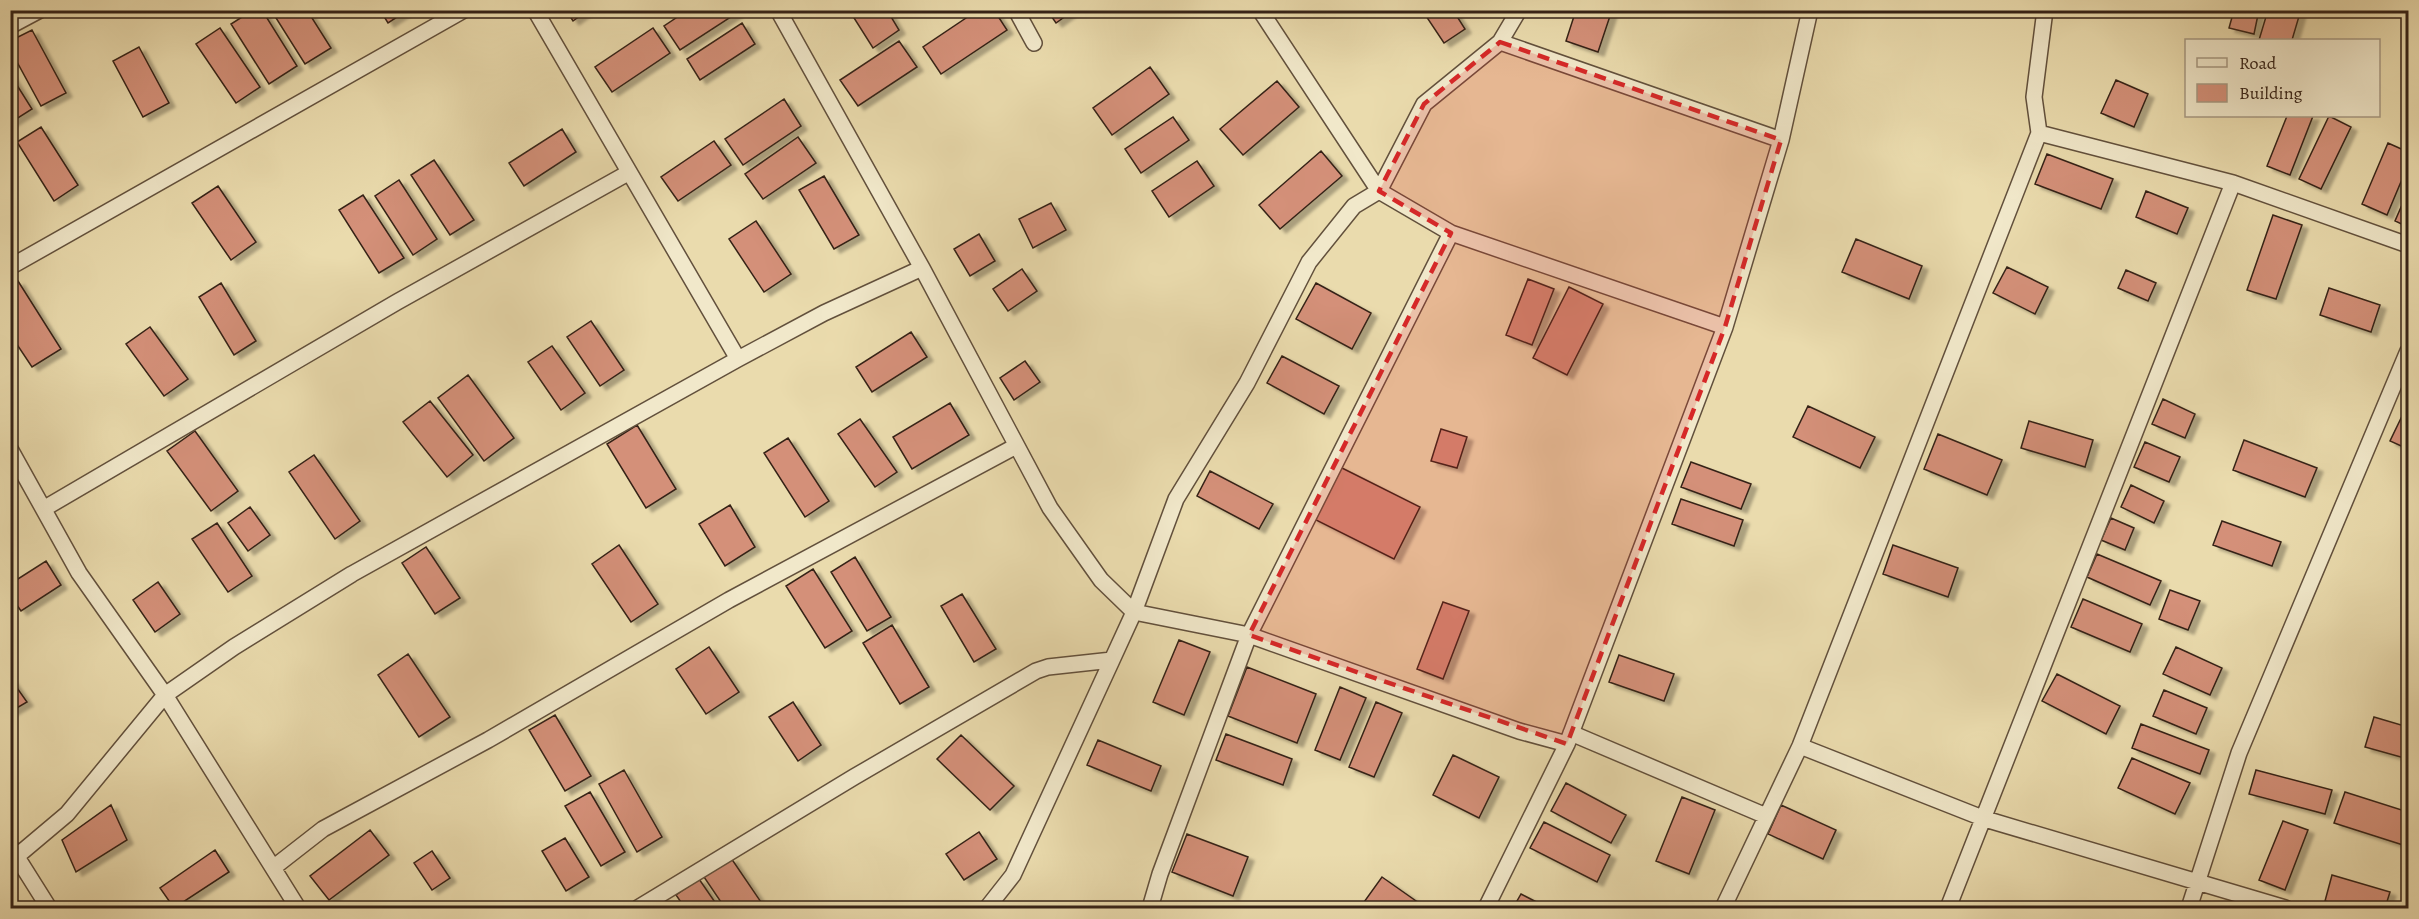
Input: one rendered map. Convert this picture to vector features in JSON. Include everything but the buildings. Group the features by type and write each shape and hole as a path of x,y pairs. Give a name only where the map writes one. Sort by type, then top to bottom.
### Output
{"street":[{"path":"10,27 40,10"},
{"path":"10,267 464,10"},
{"path":"535,10 738,358"},
{"path":"778,10 922,268 1050,508 1094,571 1134,612 1249,635 1519,730 1569,739 1766,816"},
{"path":"1016,10 1034,43"},
{"path":"1260,10 1379,191 1450,233 1725,327"},
{"path":"987,909 1013,875 1134,612 1176,499 1247,383 1310,262 1354,206 1379,191 1424,104 1500,42 1519,10"},
{"path":"1486,909 1569,739 1725,327 1781,140 1810,10"},
{"path":"1723,909 1800,746 2039,134 2034,97 2045,10"},
{"path":"1500,42 1781,140"},
{"path":"2039,134 2233,183 2409,245"},
{"path":"45,508 397,302 628,173"},
{"path":"1948,909 2233,183"},
{"path":"1150,909 1160,874 1249,635 1450,233"},
{"path":"49,909 13,855 67,814 165,695 234,647 351,574 738,358 824,313 922,268"},
{"path":"2189,909 2240,753 2409,351"},
{"path":"273,868 323,829 488,740 729,600 1016,446"},
{"path":"10,449 45,508 79,573 165,695 298,909"},
{"path":"639,909 854,777 1036,671 1048,667 1112,660"},
{"path":"1800,746 1985,819 2285,909"}],"highlighted area":[{"path":"1500,42 1781,140 1725,327 1567,744 1249,635 1451,233 1379,191 1424,104"}]}
